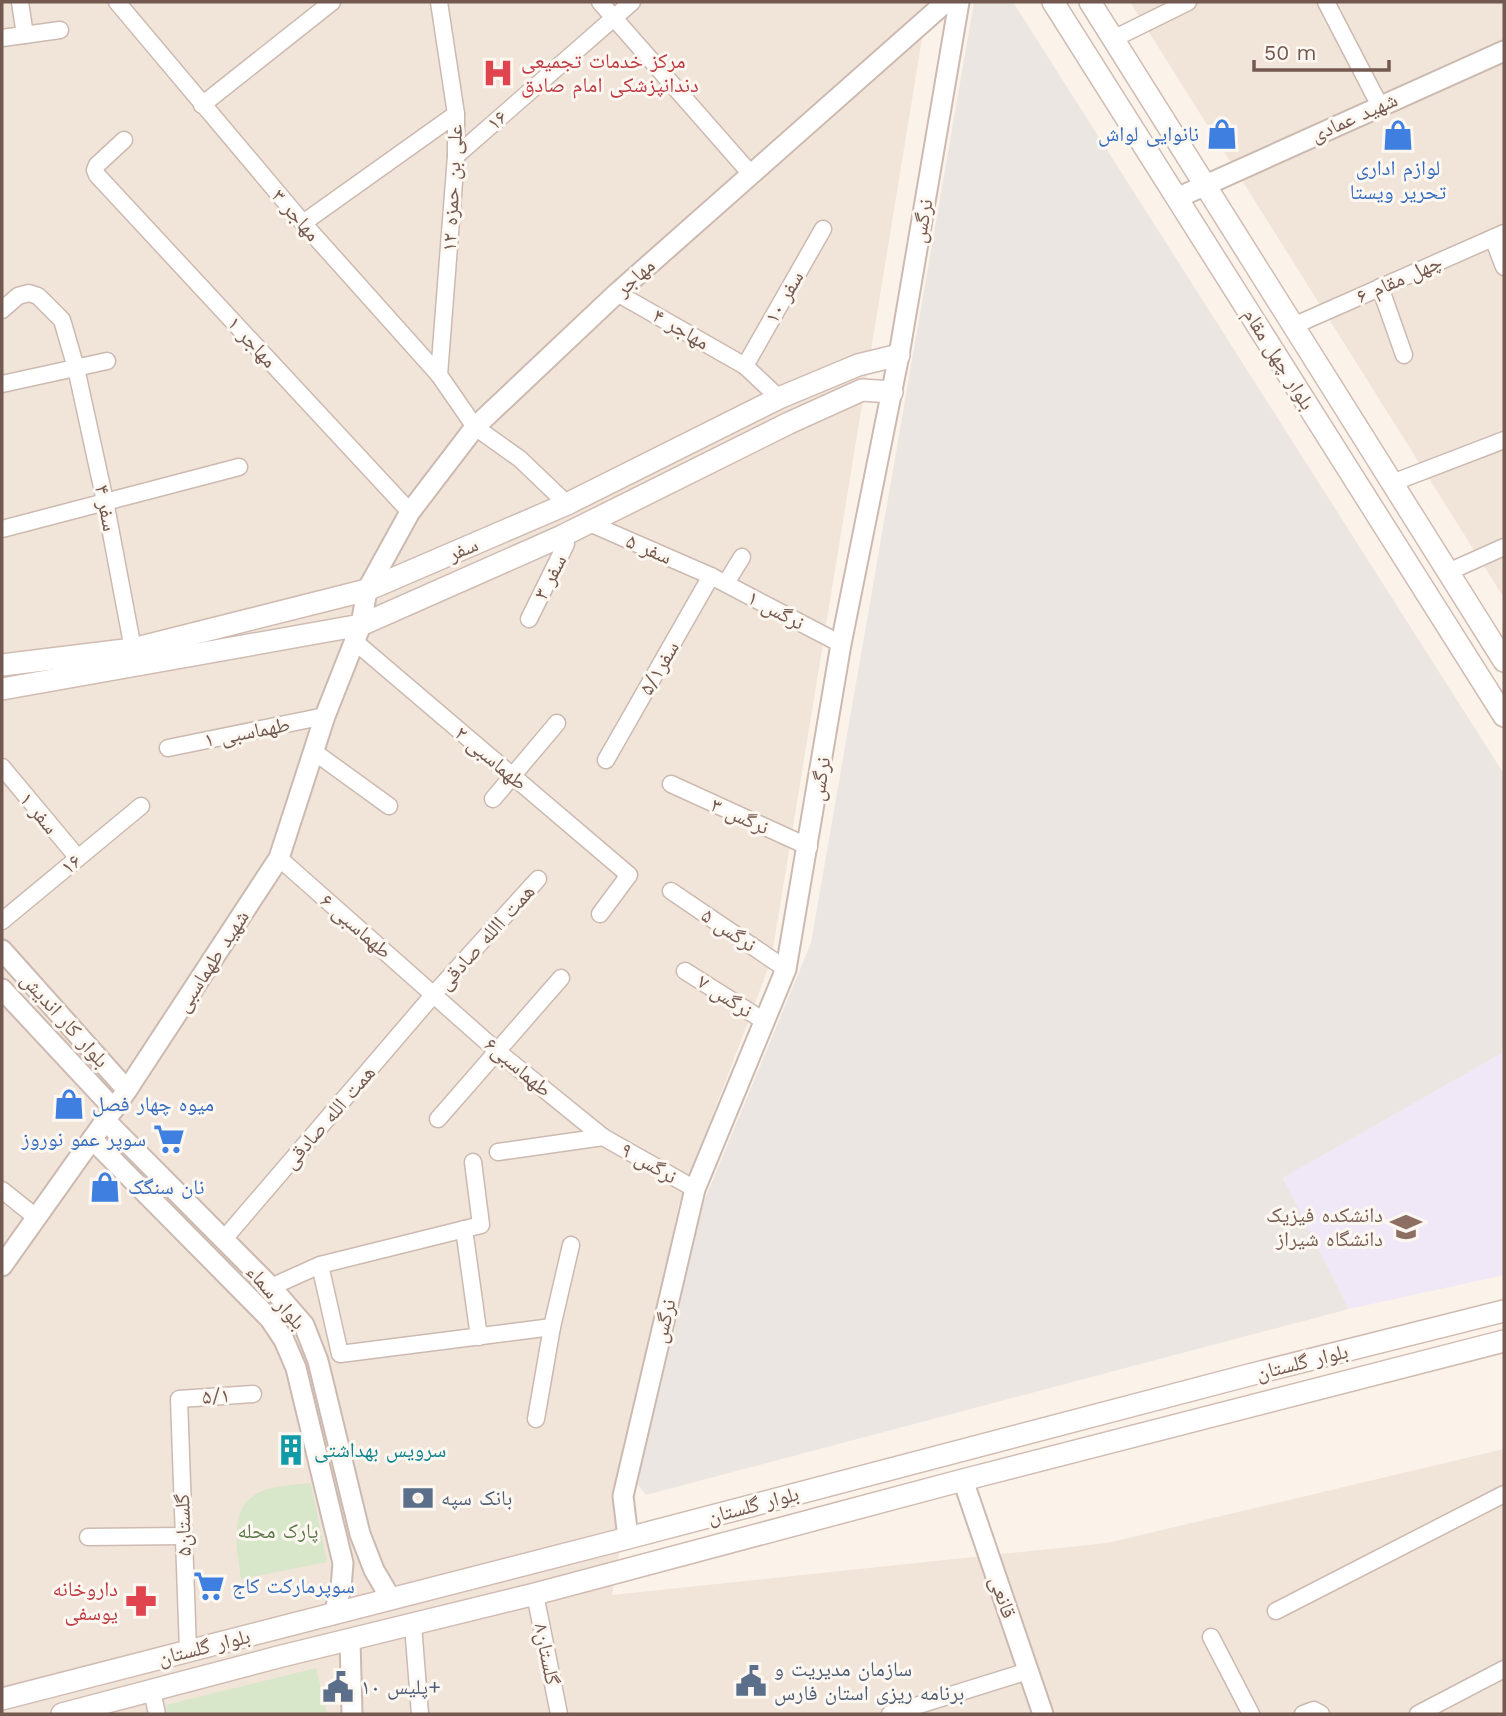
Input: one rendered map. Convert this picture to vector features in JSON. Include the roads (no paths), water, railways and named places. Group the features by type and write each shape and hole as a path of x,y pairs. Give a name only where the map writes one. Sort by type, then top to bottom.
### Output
{"main road":[{"name":"بلوار چهل مقام","path":"1053,2 1504,716"},
{"name":"بلوار چهل مقام","path":"1090,2 1504,661"},
{"name":"سفر","path":"2,665 133,649 367,590 567,504 779,398 858,365 899,355"},
{"path":"858,365 862,390"},
{"name":"سفر","path":"2,689 357,632 862,390 892,392"},
{"path":"1331,441 1356,425"},
{"path":"1500,1313 1504,1340"},
{"name":"بلوار گلستان","path":"2,1699 1249,1375 1500,1313"},
{"name":"بلوار گلستان","path":"62,1714 535,1594 1504,1340"},
{"path":"1249,1375 1258,1404"},
{"path":"219,1643 228,1672"}],"street":[{"path":"20,2 25,35"},
{"name":"۳ مهاجر","path":"117,2 303,223 439,375 475,427 520,459 567,504"},
{"path":"202,105 332,2"},
{"name":"۱۲ علی بن حمزه","path":"439,2 456,114 456,156 439,375"},
{"path":"600,2 750,173"},
{"name":"۱۶","path":"456,156 632,2"},
{"name":"مهاجر","path":"357,632 367,590 410,512 475,427 617,293 946,2"},
{"name":"نرگس","path":"628,1538 622,1496 695,1189 786,969 809,847 841,644 899,355 959,2"},
{"path":"1114,39 1188,2"},
{"path":"1326,2 1380,106"},
{"path":"2,38 60,30"},
{"name":"شهید عمادی","path":"1177,198 1504,51"},
{"path":"303,223 456,114"},
{"name":"۱ مهاجر","path":"124,140 95,170 410,512"},
{"name":"۱۰ سفر","path":"745,366 823,229"},
{"path":"1499,235 1504,267"},
{"name":"چهل مقام ۶","path":"1293,326 1499,235"},
{"path":"1380,287 1404,355"},
{"name":"۴ سفر","path":"2,310 18,296 29,293 38,296 62,320 76,368 105,501 133,649"},
{"name":"۴ مهاجر","path":"617,293 745,366 779,398"},
{"path":"2,384 107,361"},
{"path":"1392,483 1504,440"},
{"path":"2,529 239,467"},
{"name":"۵ سفر","path":"587,522 711,576"},
{"name":"۳ سفر","path":"529,619 566,544 562,536"},
{"path":"1448,572 1504,547"},
{"path":"726,583 742,557"},
{"name":"۱ نرگس","path":"711,576 841,644"},
{"name":"۵/۱سفر","path":"606,760 711,576"},
{"name":"شهید طهماسبی","path":"2,1266 127,1090 279,858 325,716 357,632"},
{"name":"۲ طهماسبی","path":"357,632 513,776 629,875 600,914"},
{"name":"۱ طهماسبی","path":"168,748 325,716"},
{"path":"493,799 556,723"},
{"path":"313,751 389,806"},
{"name":"۱ سفر","path":"2,766 78,858"},
{"path":"2,794 15,783"},
{"name":"۳ نرگس","path":"671,784 809,847"},
{"name":"۱۶","path":"2,921 141,806"},
{"name":"۶ طهماسبی","path":"279,858 434,994"},
{"name":"همت االله صادقی","path":"434,994 538,879"},
{"name":"۵ نرگس","path":"671,891 786,969"},
{"name":"بلوار کار اندیش","path":"2,950 127,1090"},
{"name":"۷ نرگس","path":"685,971 764,1021"},
{"path":"438,1119 561,978"},
{"name":"بلوار کار اندیش","path":"2,989 110,1115"},
{"name":"۶طهماسبی","path":"434,994 497,1051 603,1137"},
{"name":"همت الله صادقی","path":"224,1239 434,994"},
{"name":"بلوار سماء","path":"110,1115 304,1325 317,1361 360,1534 374,1570 391,1599"},
{"path":"498,1152 603,1137"},
{"name":"۹ نرگس","path":"603,1137 695,1189"},
{"name":"بلوار سماء","path":"92,1139 270,1319 284,1340 296,1368 343,1563 341,1588 334,1614"},
{"path":"271,1287 320,1265 481,1225 473,1162"},
{"path":"2,1190 37,1218"},
{"path":"464,1229 479,1337"},
{"path":"536,1419 552,1327 571,1245"},
{"path":"320,1265 340,1354 552,1327"},
{"name":"۵/۱","path":"178,1399 253,1394"},
{"name":"گلستان۵","path":"178,1399 188,1650"},
{"name":"قانعی","path":"964,1480 1043,1714"},
{"path":"1276,1611 1504,1494"},
{"path":"337,1541 360,1534"},
{"path":"88,1537 184,1536"},
{"name":"گلستان۸","path":"535,1594 559,1714"},
{"path":"413,1625 420,1714"},
{"path":"1211,1637 1251,1714"},
{"path":"350,1641 352,1714"},
{"path":"1418,1714 1504,1669"},
{"path":"890,1714 1028,1671"},
{"path":"152,1691 157,1714"}],"place":[{"name":"مرکز خدمات تجمیعی دندانپزشکی امام صادق","path":"498,73"},
{"name":"نانوایی لواش","path":"1222,134"},
{"name":"لوازم اداری تحریر ویستا","path":"1398,135"},
{"name":"میوه چهار فصل","path":"69,1104"},
{"name":"سوپر عمو نوروز","path":"169,1139"},
{"name":"نان سنگک","path":"105,1187"},
{"name":"دانشکده فیزیک دانشگاه شیراز","path":"1406,1227"},
{"name":"سرویس بهداشتی","path":"291,1450"},
{"name":"بانک سپه","path":"418,1498"},
{"name":"سوپرمارکت کاج","path":"209,1586"},
{"name":"داروخانه یوسفی","path":"141,1601"},
{"name":"سازمان مدیریت و برنامه ریزی استان فارس","path":"751,1681"},
{"name":"پلیس ۱۰+","path":"338,1687"}],"park label":[{"name":"پارک محله","path":"278,1531"}]}
